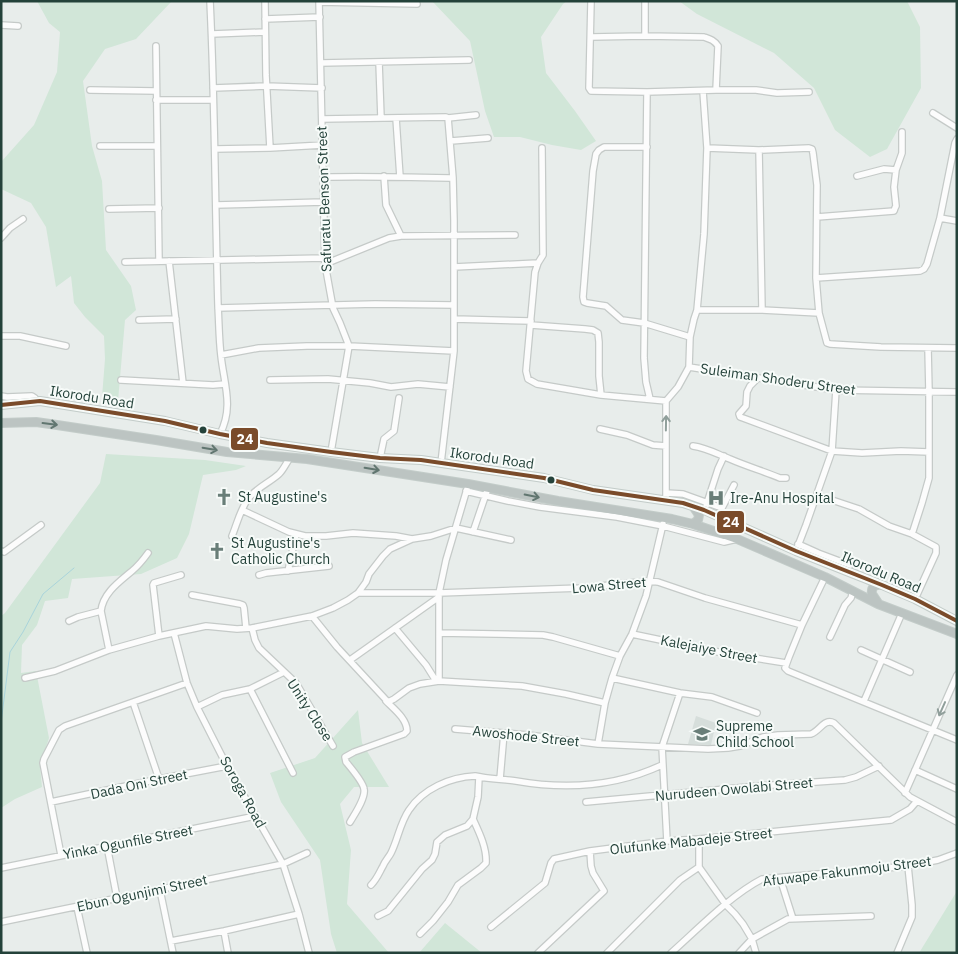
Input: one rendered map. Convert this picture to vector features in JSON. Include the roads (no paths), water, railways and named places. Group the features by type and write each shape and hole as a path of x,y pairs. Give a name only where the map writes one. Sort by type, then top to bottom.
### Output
{"highway":[{"name":"Ikorodu Road","path":"1,404 36,402 165,421 267,443 380,458 421,460 544,478 593,490 666,496 692,506 706,506 915,600 957,622"},
{"name":"Ikorodu Road","path":"1,423 36,422 254,456 290,458 467,487 486,492 558,502 664,522 693,524 737,539 825,577 878,604 957,634"},
{"path":"692,506 699,513 698,520 693,524"},
{"path":"878,604 872,592 874,586 877,584 882,585"}],"street":[{"path":"210,1 218,308 221,355 227,396 227,417 220,434"},
{"path":"265,1 266,86 270,148"},
{"path":"645,1 645,36"},
{"path":"319,2 417,4"},
{"name":"Safuratu Benson Street","path":"319,2 324,261 332,304 348,346 332,452"},
{"path":"591,2 589,88 591,91 756,90 777,93 809,92"},
{"path":"265,19 320,17"},
{"path":"1,25 18,26"},
{"path":"212,34 265,32"},
{"path":"591,37 704,37 716,42 718,46 716,90"},
{"path":"156,46 159,261"},
{"path":"321,63 469,60"},
{"path":"379,62 381,118"},
{"path":"213,88 266,86 322,88"},
{"path":"90,90 156,91"},
{"path":"703,91 707,148 704,234 697,310 690,337 689,367 678,387 666,401 666,496 684,494 706,506 720,508 723,507 734,485"},
{"path":"647,92 644,358 650,399"},
{"path":"156,100 213,100"},
{"path":"933,113 957,128"},
{"path":"322,119 448,118 476,115"},
{"path":"396,118 400,177"},
{"path":"441,463 454,351 453,178 448,118"},
{"path":"817,217 894,211 896,206 894,187 896,170 902,153 902,132"},
{"path":"451,141 488,138"},
{"path":"816,278 920,271 924,269 940,218 957,139"},
{"path":"215,149 323,145"},
{"path":"100,146 157,146"},
{"path":"647,147 604,147 596,154 584,302 606,306 622,320 644,323 690,337"},
{"path":"542,148 543,255 535,272 526,371 528,380 537,384 601,395 666,401"},
{"path":"707,148 759,150 812,149 817,185 816,278 819,313 827,343 881,347 957,348"},
{"path":"759,150 762,310"},
{"path":"857,176 884,169 896,170"},
{"path":"384,176 386,205 401,236"},
{"path":"323,177 453,178"},
{"path":"216,205 323,202"},
{"path":"110,209 159,208"},
{"path":"1,238 23,218"},
{"path":"940,218 957,221"},
{"path":"125,262 217,260 324,261 389,238 401,236 515,235"},
{"path":"169,261 183,383"},
{"path":"454,267 538,263"},
{"path":"218,308 332,304 454,304"},
{"path":"697,310 762,310 819,313"},
{"path":"139,320 176,319"},
{"path":"454,319 531,323 593,330 598,333 600,342 599,376 601,395"},
{"path":"1,336 29,337 66,346"},
{"path":"221,355 259,348 348,346 454,351"},
{"path":"912,534 929,478 928,348"},
{"name":"Suleiman Shoderu Street","path":"689,367 836,390 957,392"},
{"path":"758,378 747,392 746,406 740,412 740,416 772,430 832,451 862,453 929,452"},
{"path":"270,380 328,379 391,387 418,384 450,386"},
{"path":"121,380 225,384"},
{"path":"836,390 832,451 797,548 818,553 850,565"},
{"path":"1,396 32,396 36,398 36,402"},
{"path":"380,458 384,439 394,431 399,398"},
{"path":"600,429 666,446"},
{"path":"692,446 702,447 780,478 786,478"},
{"path":"706,506 724,456"},
{"path":"232,536 242,510 251,495 278,474 290,458"},
{"path":"437,681 439,595 446,560 467,487"},
{"path":"473,532 486,492"},
{"path":"817,495 859,509 889,526 912,534 936,547 915,600"},
{"path":"242,510 281,529 305,536 365,533 412,539"},
{"path":"664,522 724,542 737,539"},
{"name":"Awoshode Street","path":"598,744 605,703 612,678 620,656 632,634 646,596 664,522"},
{"path":"1,551 4,552 41,525"},
{"path":"25,678 56,671 108,650 159,636 206,626 237,629 249,628 312,616 333,608 358,593 369,574 390,549 412,539 431,536 456,528 511,540"},
{"path":"288,571 296,534"},
{"path":"108,650 101,611 104,598 148,553"},
{"path":"259,575 329,566"},
{"path":"159,636 153,585 154,583 181,575"},
{"path":"825,577 802,625 785,668 788,671 957,740"},
{"name":"Lowa Street","path":"358,593 439,595 581,588 649,581 658,582 705,598 802,625"},
{"path":"830,637 853,591"},
{"name":"Unity Close","path":"192,595 243,606 249,628 260,648 296,683 333,746"},
{"path":"350,660 439,595"},
{"path":"69,621 101,611"},
{"path":"864,701 902,613"},
{"path":"312,616 337,647 401,717 407,727 407,731 404,734 345,757 346,762 365,791 350,822"},
{"path":"395,628 437,681"},
{"name":"Soroga Road","path":"174,633 187,683 197,707 227,766 283,864 309,953"},
{"path":"438,633 543,635 620,656"},
{"name":"Kalejaiye Street","path":"632,634 723,653 786,663"},
{"path":"861,650 910,672"},
{"path":"197,707 222,695 250,689 284,672"},
{"path":"905,792 933,729 954,689 957,675"},
{"path":"612,678 680,693 712,697 757,713"},
{"path":"387,701 394,699 409,688 437,681 522,686 605,703"},
{"path":"61,855 43,763 58,730 64,726 187,683"},
{"path":"250,689 293,773"},
{"path":"667,842 662,747 680,693"},
{"path":"133,702 159,779"},
{"name":"Awoshode Street","path":"455,729 598,744 708,749 740,746 763,737 811,734 830,721 879,766"},
{"path":"500,779 504,733"},
{"path":"370,885 377,879 391,853 408,810 420,798 444,782 464,776 549,786 590,785 631,777 662,765"},
{"name":"Dada Oni Street","path":"51,802 227,766"},
{"path":"879,766 910,797 957,822"},
{"name":"Nurudeen Owolabi Street","path":"586,802 845,780 879,766"},
{"path":"915,770 957,789"},
{"path":"378,916 388,911 422,869 432,860 436,854 438,842 445,835 467,826 473,819 478,797 479,777"},
{"name":"Olufunke Mabadeje Street","path":"491,927 545,883 554,858 590,851 667,842 892,820 910,809 917,801"},
{"name":"Yinka Ogunfile Street","path":"1,868 256,816"},
{"path":"420,934 448,902 458,885 486,863 479,831 473,819"},
{"path":"699,840 699,867 726,905 743,924 752,939 756,953"},
{"path":"107,846 117,898"},
{"path":"538,953 604,891 593,873 590,851"},
{"name":"Ebun Ogunjimi Street","path":"1,922 283,864 306,853"},
{"name":"Afuwape Fakunmoju Street","path":"671,953 726,905 762,879 908,866 938,860 957,853"},
{"path":"897,953 912,917 908,866"},
{"path":"607,953 680,880 699,867"},
{"path":"780,878 793,919"},
{"path":"160,890 173,953"},
{"path":"77,907 87,953"},
{"path":"171,941 299,914"},
{"path":"739,953 752,939 788,919 871,916"},
{"path":"224,931 228,953"}],"waterway":[{"path":"1,723 10,652 43,594 74,568"}],"place":[{"name":"St Augustine's","path":"224,497"},
{"name":"Ire-Anu Hospital","path":"716,498"},
{"name":"St Augustine's Catholic Church","path":"217,551"},
{"name":"Supreme Child School","path":"702,734"}]}
